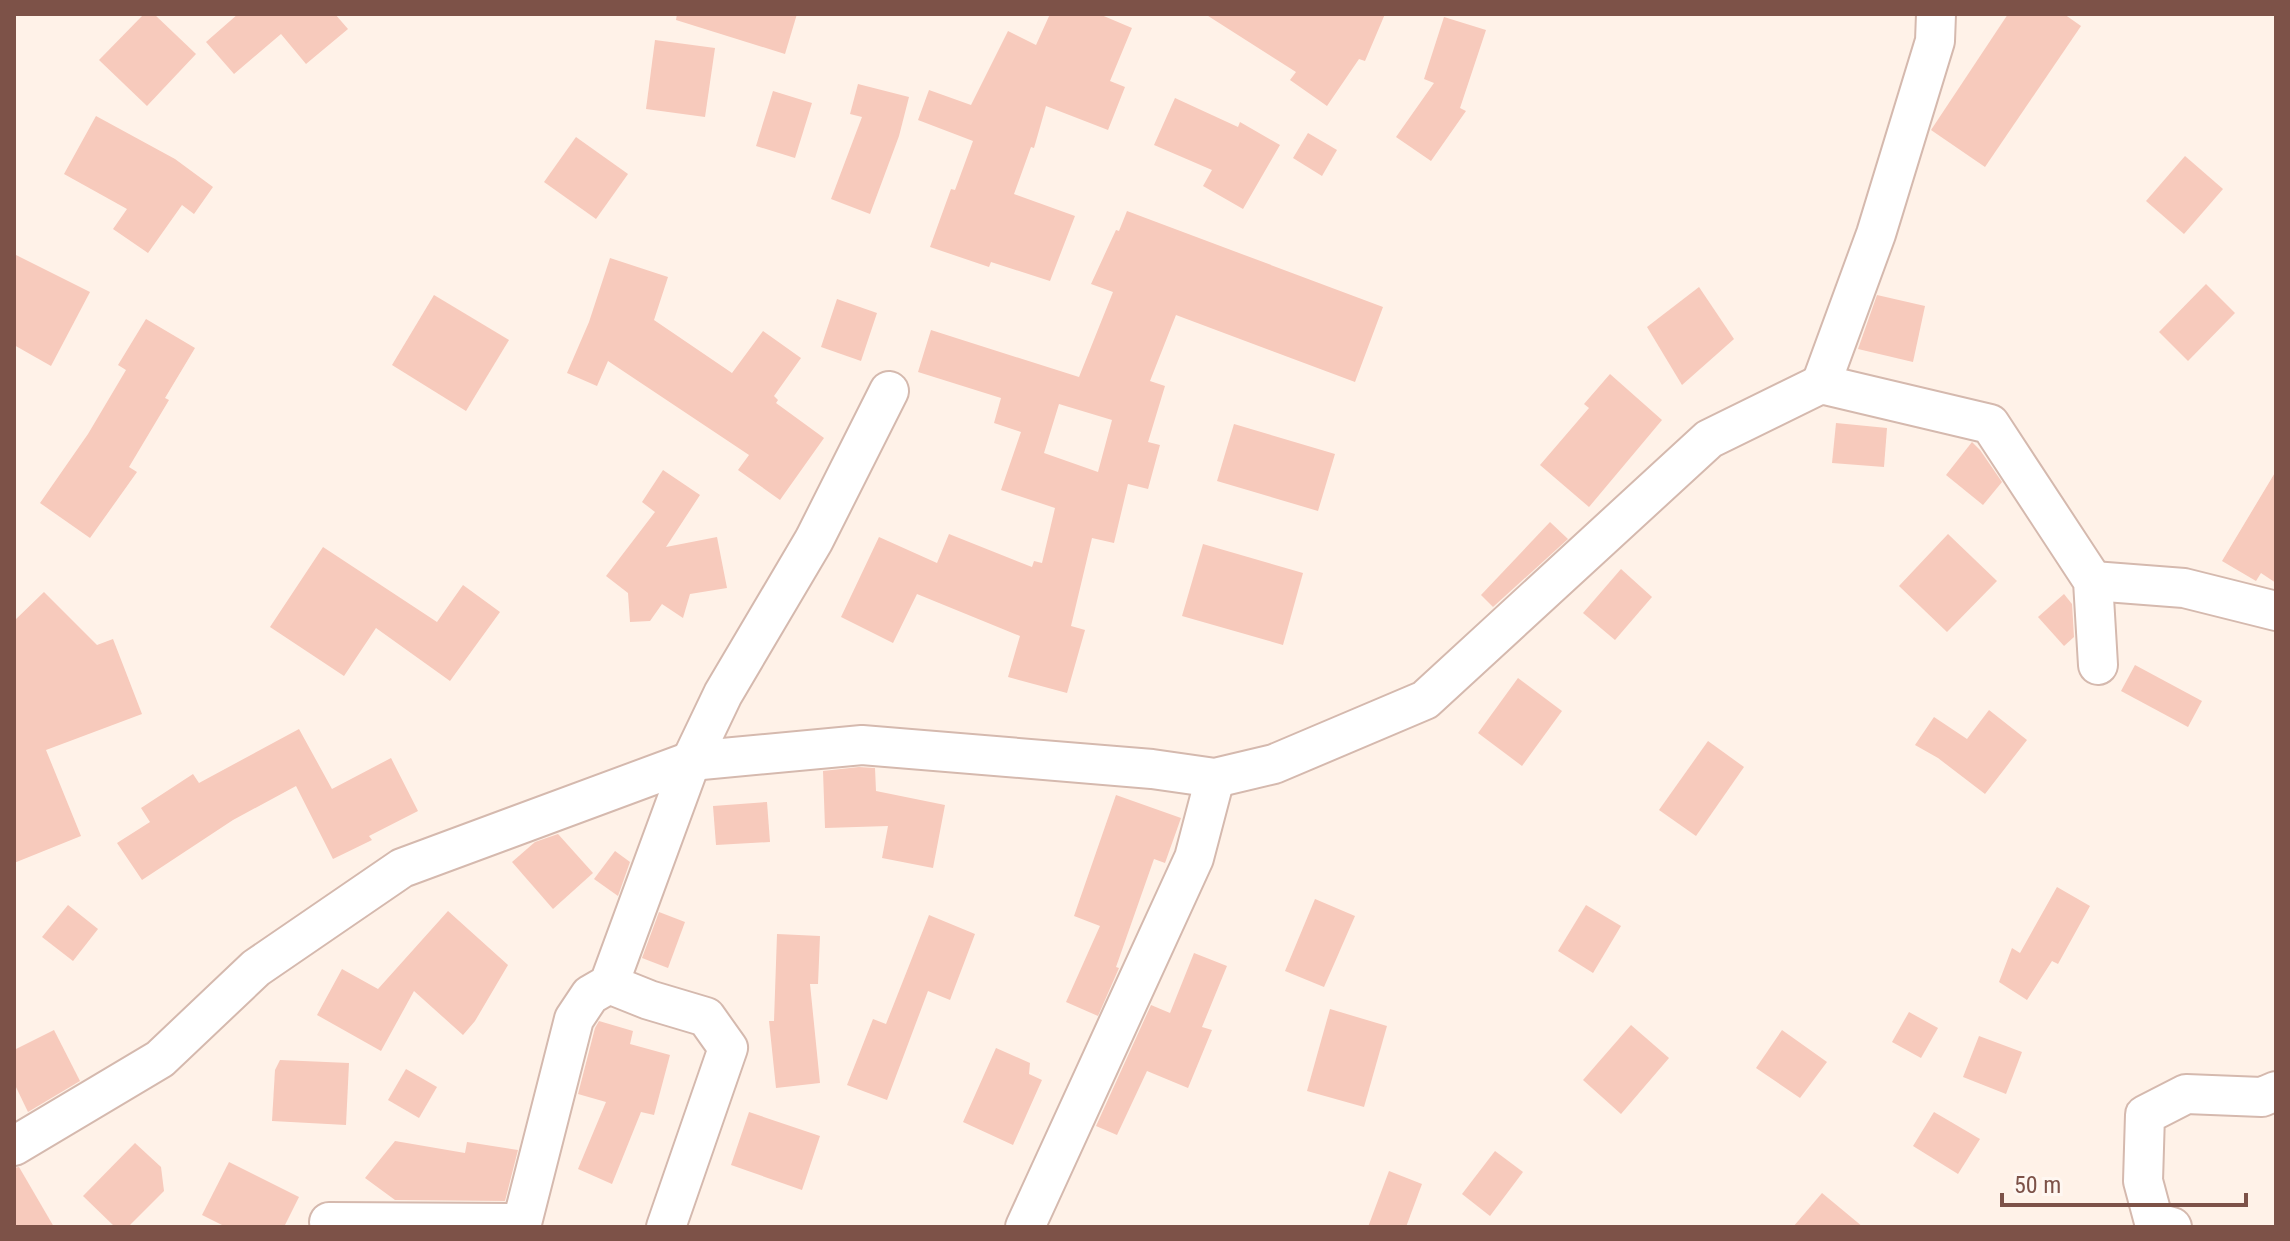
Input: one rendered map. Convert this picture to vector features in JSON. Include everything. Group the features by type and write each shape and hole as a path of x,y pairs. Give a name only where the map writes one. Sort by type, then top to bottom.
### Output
{"street":[{"path":"1821,384 1876,234 1935,41 1936,14"},
{"path":"14,1146 160,1059 256,968 402,868 691,761 862,745 1152,769 1215,778 1274,764 1425,700 1709,439 1821,384 1990,424 2093,581 2098,665"},
{"path":"329,1222 522,1223 574,1019 590,995 609,984 691,761 723,694 814,540 889,391"},
{"path":"2093,581 2184,588 2276,611"},
{"path":"1025,1227 1194,858 1215,778"},
{"path":"609,984 706,1017 728,1048 666,1227"},
{"path":"2172,1227 2154,1222 2143,1181 2145,1115 2186,1094 2262,1097 2276,1091"}],"building":[{"path":"144,14 154,14 196,54 147,106 99,60"},
{"path":"238,14 335,14 348,29 306,64 281,34 234,74 206,42"},
{"path":"677,14 797,14 785,54 676,20"},
{"path":"1050,14 1099,14 1132,28 1110,81 1125,87 1108,130 1046,106 1034,148 1031,147 1014,194 1075,216 1050,281 991,262 989,267 930,247 973,141 918,120 929,90 971,105 1008,31 1036,45"},
{"path":"1205,14 1385,14 1365,61 1359,59 1327,106 1290,80 1296,72"},
{"path":"2008,14 2064,14 2081,26 1985,167 1931,130"},
{"path":"1444,17 1486,30 1460,108 1466,111 1431,161 1396,137 1434,83 1424,79"},
{"path":"655,40 715,48 705,117 646,109"},
{"path":"858,84 909,97 899,136 870,214 831,199 862,117 850,114"},
{"path":"773,91 812,103 795,158 756,146"},
{"path":"1175,98 1238,127 1240,122 1280,145 1243,209 1203,186 1212,170 1154,145"},
{"path":"96,116 175,159 213,187 194,214 182,205 148,253 113,229 127,209 64,174"},
{"path":"1308,133 1337,150 1322,176 1293,158"},
{"path":"576,137 628,174 596,219 544,182"},
{"path":"2185,156 2223,189 2184,234 2146,201"},
{"path":"1127,211 1383,307 1355,382 1176,315 1150,381 1165,386 1148,442 1160,445 1148,489 1128,484 1114,543 1092,538 1071,626 1085,630 1067,693 1008,677 1020,636 917,594 893,643 841,617 879,537 937,563 949,534 1032,567 1034,561 1042,563 1055,508 1001,490 1021,432 994,423 1001,398 918,372 931,330 1079,377 1113,292 1091,284 1116,230 1119,231","holes":["1059,404 1112,420 1098,472 1044,453"]},
{"path":"14,254 90,292 51,366 14,345"},
{"path":"610,258 668,277 654,320 732,373 763,331 801,358 774,396 778,400 776,403 824,438 780,500 738,470 749,455 608,361 597,386 567,373 589,322"},
{"path":"2206,284 2235,313 2188,361 2159,332"},
{"path":"1699,287 1734,339 1682,385 1647,327"},
{"path":"434,295 509,340 466,411 392,365"},
{"path":"1877,295 1925,306 1913,362 1858,349"},
{"path":"837,299 877,313 861,361 821,347"},
{"path":"146,319 195,348 165,398 169,400 129,467 137,472 90,538 40,503 88,434 126,370 118,365"},
{"path":"1610,374 1662,420 1589,507 1540,465 1589,408 1584,404"},
{"path":"1836,423 1887,428 1884,467 1832,463"},
{"path":"1234,424 1335,454 1318,511 1217,481"},
{"path":"1972,442 2002,482 1983,505 1946,475"},
{"path":"663,470 700,495 666,547 717,537 727,588 690,594 683,618 662,604 650,621 630,622 628,593 606,576 655,512 642,502"},
{"path":"2276,471 2276,583 2261,573 2256,581 2222,561"},
{"path":"1550,522 1568,539 1493,607 1481,595"},
{"path":"1948,534 1997,581 1947,632 1899,586"},
{"path":"1203,544 1303,573 1283,645 1182,616"},
{"path":"323,547 437,622 463,585 500,612 450,681 376,628 344,676 270,627"},
{"path":"1621,569 1652,597 1615,640 1583,613"},
{"path":"44,592 97,645 113,639 142,714 46,750 81,836 14,863 14,621"},
{"path":"2064,594 2072,604 2074,637 2064,646 2038,617"},
{"path":"2135,665 2202,701 2188,727 2121,691"},
{"path":"1518,678 1562,711 1522,766 1478,733"},
{"path":"1989,710 2027,740 1985,794 1938,758 1915,745 1934,717 1967,739"},
{"path":"299,729 332,789 391,758 418,811 369,836 372,840 333,859 296,786 233,820 142,880 117,843 150,822 141,808 193,774 199,783"},
{"path":"1708,741 1744,767 1696,836 1659,810"},
{"path":"875,768 876,791 945,805 933,868 882,858 888,826 825,828 823,771"},
{"path":"1116,795 1181,818 1165,863 1154,859 1116,967 1119,968 1098,1016 1066,1002 1100,926 1074,916"},
{"path":"767,802 770,842 716,845 713,806"},
{"path":"558,834 593,873 553,909 512,862 535,842"},
{"path":"615,851 630,862 618,896 594,879"},
{"path":"2057,887 2090,906 2058,964 2052,961 2027,1000 1999,982 2012,948 2020,953"},
{"path":"1315,899 1355,916 1324,987 1285,971"},
{"path":"68,905 98,929 73,961 42,937"},
{"path":"1586,905 1621,926 1593,973 1558,951"},
{"path":"448,911 508,965 475,1021 463,1035 414,991 381,1051 317,1015 342,969 378,989"},
{"path":"659,912 685,922 668,968 642,958"},
{"path":"929,915 975,934 950,1000 928,991 887,1100 847,1085 873,1019 886,1024"},
{"path":"777,934 820,936 818,984 810,984 820,1083 776,1088 769,1021 774,1021"},
{"path":"1194,953 1227,966 1202,1027 1212,1030 1188,1088 1147,1071 1117,1135 1096,1126 1151,1005 1170,1013"},
{"path":"1330,1009 1387,1026 1364,1107 1307,1091"},
{"path":"1909,1012 1938,1028 1921,1058 1892,1042"},
{"path":"599,1021 633,1031 630,1044 670,1055 654,1115 641,1112 612,1184 578,1169 606,1102 578,1094"},
{"path":"1631,1025 1669,1058 1621,1114 1583,1080"},
{"path":"54,1030 80,1081 28,1112 14,1083 14,1050"},
{"path":"1782,1030 1827,1062 1800,1098 1756,1068"},
{"path":"1979,1036 2022,1052 2006,1094 1963,1077"},
{"path":"996,1048 1030,1063 1029,1074 1042,1080 1013,1145 963,1122"},
{"path":"280,1060 349,1063 346,1125 272,1121 275,1070"},
{"path":"406,1069 437,1087 419,1118 388,1100"},
{"path":"749,1112 820,1136 802,1190 731,1165"},
{"path":"1934,1112 1980,1139 1958,1174 1913,1146"},
{"path":"395,1141 465,1153 467,1142 518,1150 505,1201 395,1200 365,1178"},
{"path":"135,1143 161,1167 164,1191 128,1227 115,1227 83,1196"},
{"path":"1495,1151 1523,1172 1490,1216 1462,1194"},
{"path":"229,1162 299,1197 284,1227 226,1227 202,1215"},
{"path":"19,1167 54,1227 14,1227 14,1168"},
{"path":"1389,1171 1422,1184 1406,1227 1368,1227"},
{"path":"1822,1193 1863,1227 1793,1227"}]}
